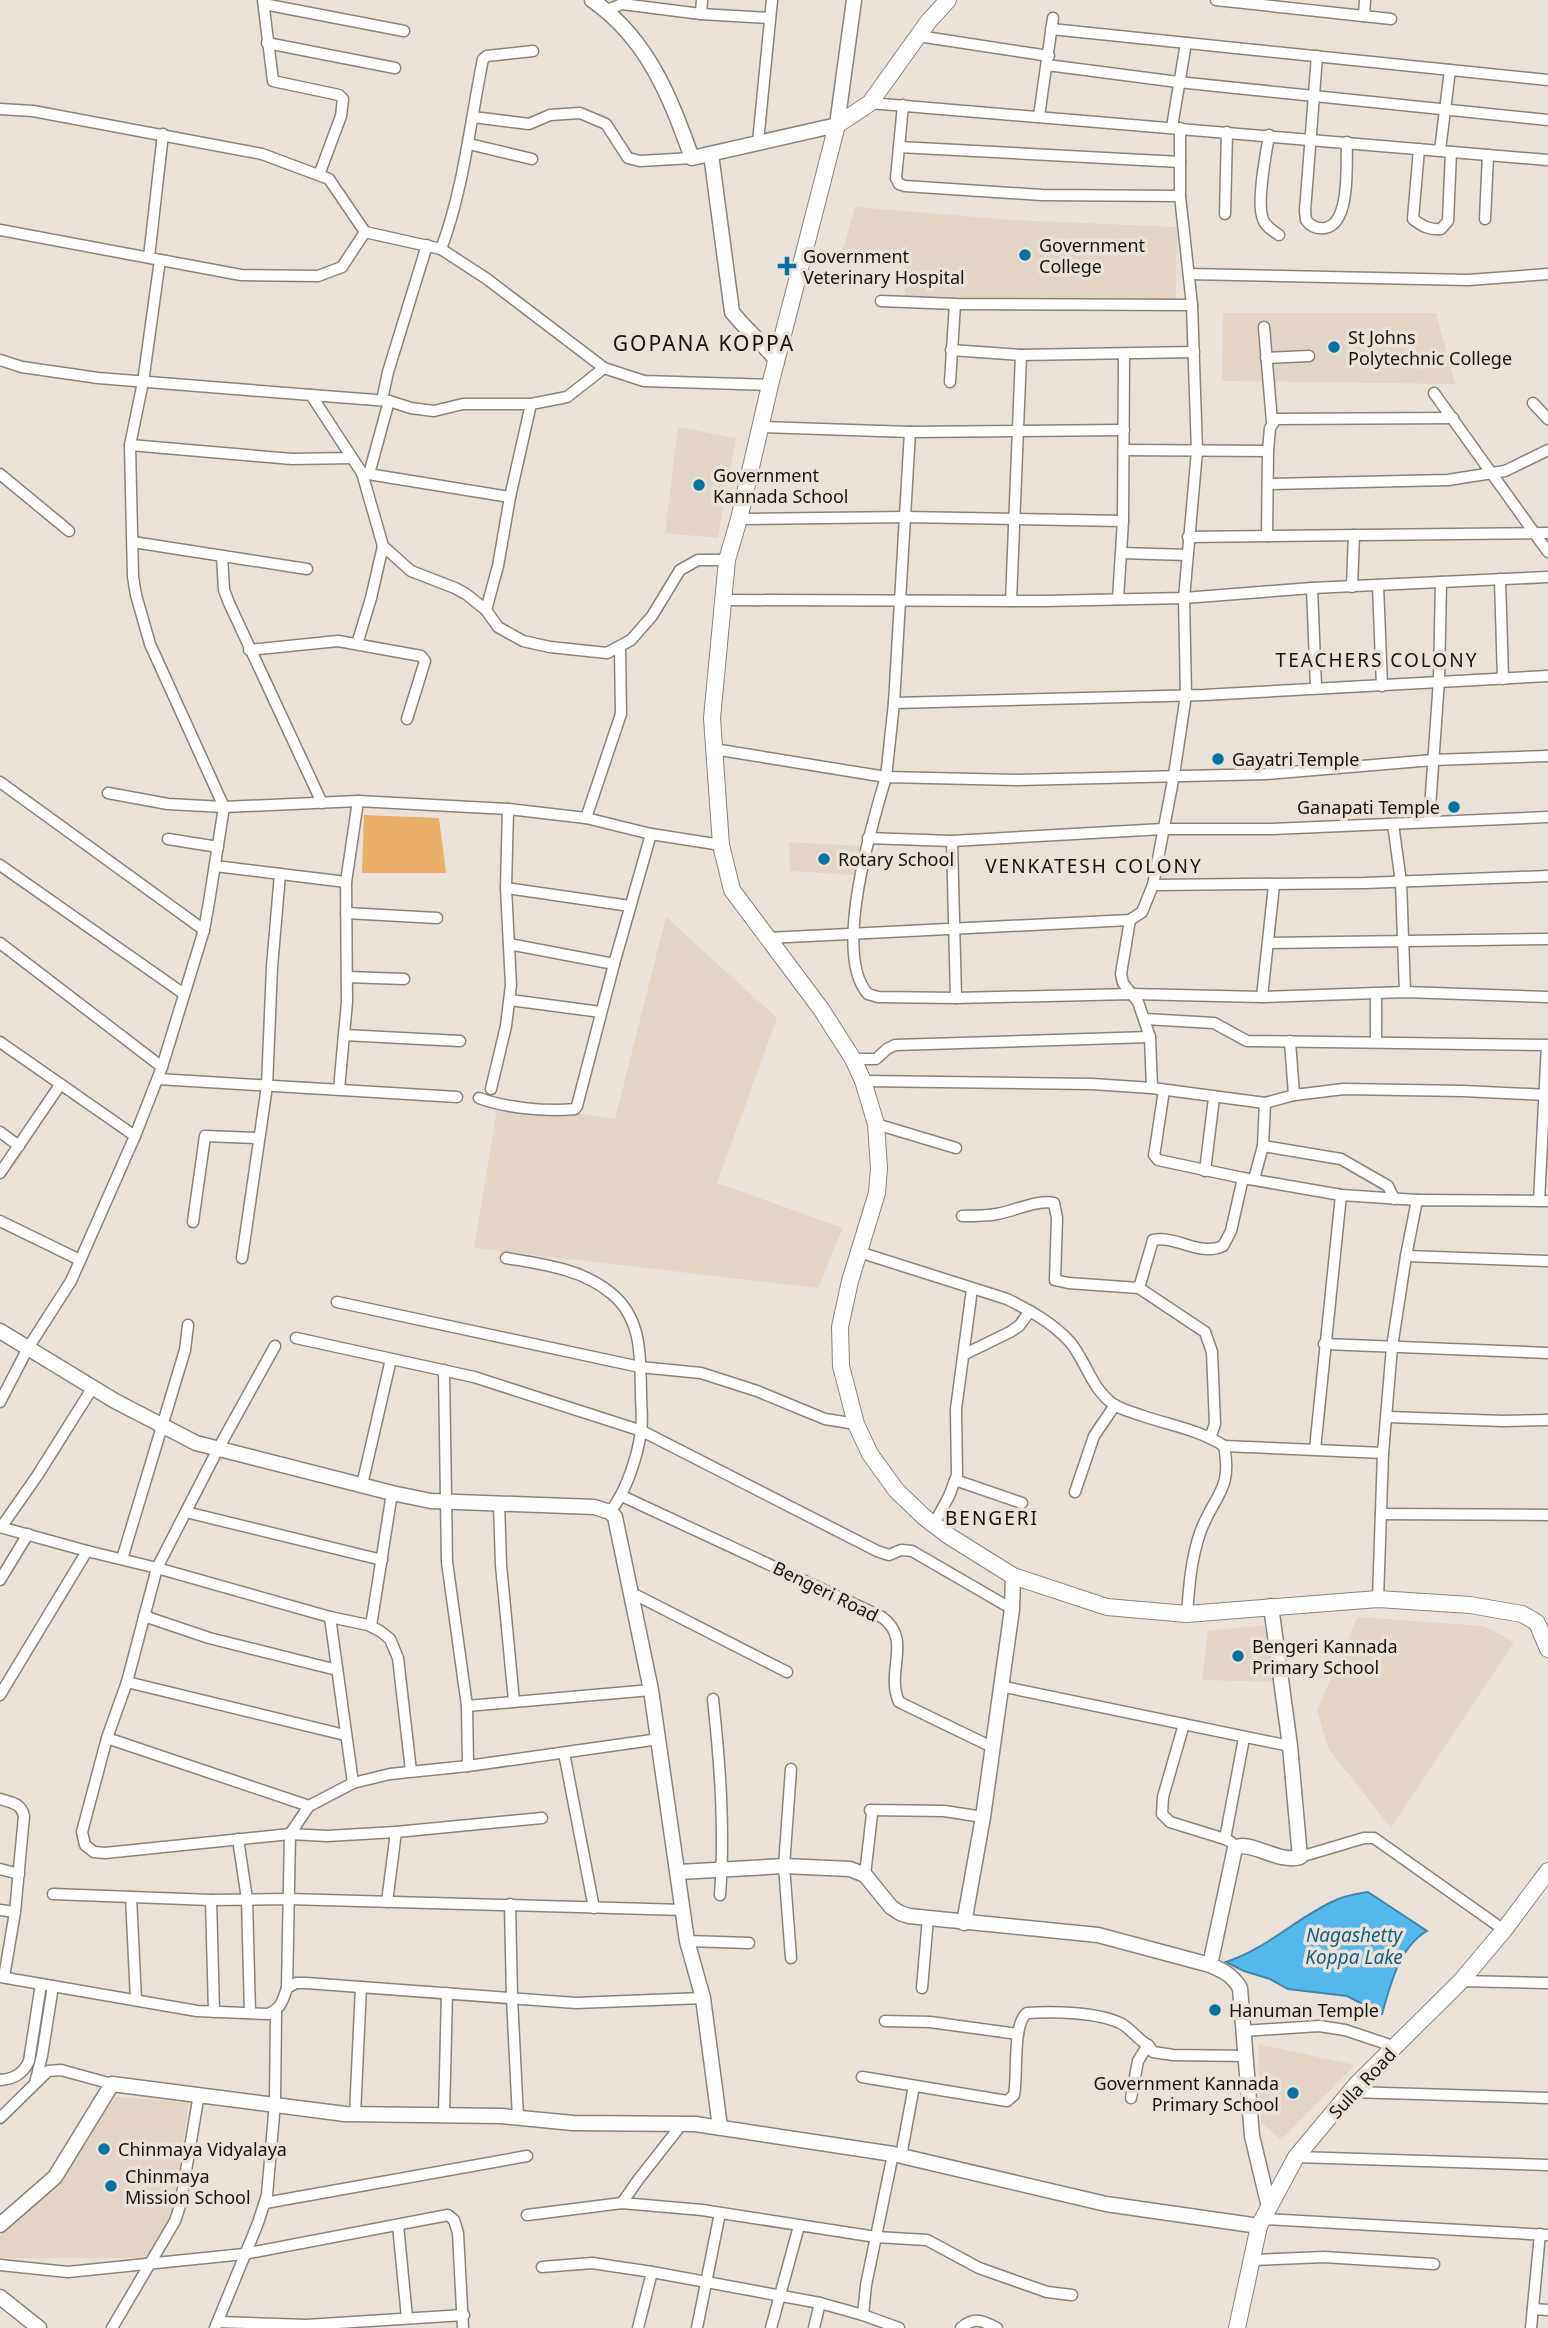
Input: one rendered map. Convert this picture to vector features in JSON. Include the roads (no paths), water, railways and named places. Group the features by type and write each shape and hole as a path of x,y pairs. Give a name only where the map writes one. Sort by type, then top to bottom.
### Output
{"main road":[{"path":"948,0 918,36 870,103 837,125 727,560 712,718 721,845 732,890 821,1009 852,1059 863,1081 876,1124 878,1181 842,1309 840,1327 841,1366 856,1423 870,1454 896,1490 934,1524 1013,1576 1107,1608 1187,1614 1378,1599 1470,1605 1522,1614 1531,1619 1537,1623 1548,1649"},
{"path":"1531,1619 1548,1618"},
{"name":"Sulla Road","path":"1237,2328 1251,2260 1264,2217 1296,2157 1350,2092 1461,1980 1504,1930 1547,1873"}],"street":[{"path":"592,0 607,10 639,45 671,100 692,158"},
{"path":"701,14 702,0"},
{"path":"758,142 772,0"},
{"path":"473,117 529,124 550,115 580,113 606,124 628,158 640,162 692,158 837,125 854,0"},
{"path":"1216,0 1303,5 1391,19"},
{"path":"1364,16 1365,0"},
{"path":"319,175 341,116 343,99 339,95 275,83 272,78 263,2 404,32"},
{"path":"607,10 622,4 640,3 701,14 769,18"},
{"path":"1040,116 1052,24 1186,43 1548,80"},
{"path":"918,36 1178,82 1548,120"},
{"path":"268,43 395,68"},
{"path":"768,938 1130,920 1142,912 1153,886 1186,695 1185,598 1197,451 1192,305 1180,196 1176,127 1178,82 1186,43"},
{"path":"441,249 448,232 469,144 484,57 533,51"},
{"path":"1317,56 1306,220 1309,224 1322,229 1337,223 1343,212 1348,142"},
{"path":"1419,149 1413,219 1427,228 1441,229 1448,221 1445,109 1450,70"},
{"path":"870,103 1548,160"},
{"path":"903,105 897,178 899,184 905,186 1042,195 1180,196"},
{"path":"0,109 33,111 262,154 329,179 365,232 441,249 487,279 604,368 644,381 770,385"},
{"path":"1225,214 1227,131"},
{"path":"163,134 143,382 130,445 136,595 150,644 224,807 203,898 209,902"},
{"path":"1269,135 1262,187 1262,218 1265,224 1279,235"},
{"path":"469,144 532,159"},
{"path":"899,147 1180,162"},
{"path":"711,154 732,312 777,361"},
{"path":"1485,219 1488,155"},
{"path":"0,230 241,275 318,276 342,267 365,232"},
{"path":"365,474 386,401 388,372 427,245"},
{"path":"1189,274 1468,280 1548,274"},
{"path":"881,301 1192,305"},
{"path":"950,382 955,304"},
{"path":"1264,327 1272,422 1268,451 1266,536"},
{"path":"951,350 1021,355 1194,352"},
{"path":"1118,599 1123,521 1124,354"},
{"path":"1011,601 1021,355"},
{"path":"1266,358 1309,356"},
{"path":"0,360 58,373 386,401 434,411 463,404 531,404 567,397 604,368"},
{"path":"1434,393 1548,552"},
{"path":"311,395 365,474 383,546 371,598 356,644"},
{"path":"1533,403 1548,419"},
{"path":"486,610 498,566 531,404"},
{"path":"1272,422 1290,417 1452,418"},
{"path":"761,427 910,432 1124,430"},
{"path":"910,432 894,703 886,777 868,838 852,943 857,977 868,994 878,997 956,998 1132,994 1262,997 1405,992 1548,997"},
{"path":"130,445 292,459 352,458"},
{"path":"1124,450 1268,451"},
{"path":"1269,484 1448,480 1505,471 1548,450"},
{"path":"0,474 69,531"},
{"path":"365,474 510,497"},
{"path":"739,519 905,517 1123,521"},
{"path":"1188,537 1548,533"},
{"path":"1352,587 1354,535"},
{"path":"133,542 307,569"},
{"path":"383,546 411,571 455,587 486,610 498,627 523,641 550,647 607,653 620,648 652,617 680,570 698,560 727,560"},
{"path":"1121,553 1187,555"},
{"path":"222,556 224,590 322,803"},
{"path":"723,600 1011,601 1185,598 1312,588 1548,577"},
{"path":"1500,579 1503,679"},
{"path":"1429,822 1439,680 1441,582"},
{"path":"1378,585 1382,686"},
{"path":"1312,588 1316,687"},
{"path":"250,650 338,642 424,658 407,719"},
{"path":"586,818 621,714 620,648"},
{"path":"894,703 1186,695 1548,676"},
{"path":"714,749 886,777 1017,780 1267,774 1433,760 1548,756"},
{"path":"0,782 204,930"},
{"path":"108,793 168,804 224,807 358,801 508,809 586,818 651,834 721,845"},
{"path":"340,1089 347,977 346,882 358,801"},
{"path":"491,1089 510,1000 506,888 508,809"},
{"path":"868,838 952,841 1163,829 1272,829 1548,817"},
{"path":"1393,824 1401,882 1405,992"},
{"path":"480,1098 496,1104 575,1110 651,834"},
{"path":"168,839 215,847"},
{"path":"952,841 956,998"},
{"path":"0,1402 28,1348 71,1281 158,1079 204,930 215,866 215,847"},
{"path":"0,865 184,993"},
{"path":"215,866 346,882"},
{"path":"242,1258 267,1086 272,967 281,874"},
{"path":"1153,886 1401,882 1548,876"},
{"path":"1262,997 1274,885"},
{"path":"506,888 630,906"},
{"path":"346,913 437,918"},
{"path":"1130,920 1121,974 1123,983 1138,1002 1150,1037 1158,1089 1154,1150 1156,1158 1205,1171 1341,1195 1417,1200 1544,1201 1547,1045 1247,1041 1214,1023 1145,1019"},
{"path":"1269,943 1548,939"},
{"path":"0,943 162,1067"},
{"path":"509,944 614,964"},
{"path":"347,977 404,979"},
{"path":"1376,994 1376,1041"},
{"path":"510,1000 601,1013"},
{"path":"344,1035 460,1041"},
{"path":"852,1059 876,1059 895,1045 1150,1037"},
{"path":"1290,1041 1294,1095"},
{"path":"0,1042 135,1136"},
{"path":"158,1079 457,1097"},
{"path":"863,1081 1027,1083 1158,1089 1265,1103 1294,1095 1344,1089 1547,1095"},
{"path":"0,1173 60,1085"},
{"path":"1205,1171 1214,1098"},
{"path":"1139,1288 1153,1240 1161,1239 1210,1249 1223,1246 1263,1146 1265,1103"},
{"path":"876,1124 956,1148"},
{"path":"0,1132 19,1146"},
{"path":"193,1222 205,1136 260,1138"},
{"path":"1263,1146 1341,1159 1388,1186 1394,1199"},
{"path":"1315,1449 1341,1195"},
{"path":"1378,1599 1383,1453 1392,1348 1417,1200"},
{"path":"962,1216 993,1215 1019,1210 1039,1202 1054,1203 1057,1218 1055,1280 1139,1288 1205,1332 1212,1352 1214,1423 1210,1438"},
{"path":"0,1220 80,1259"},
{"path":"859,1252 1007,1299 1030,1311 1070,1342 1099,1390 1122,1410 1210,1438 1224,1446 1383,1453"},
{"path":"1406,1256 1548,1261"},
{"path":"506,1258 562,1268 600,1286 622,1304 633,1321 639,1341 642,1431 622,1496 610,1512"},
{"path":"934,1524 955,1480 959,1460 956,1409 972,1289"},
{"path":"337,1301 640,1367 701,1373 757,1391 825,1419 856,1423"},
{"path":"965,1354 1010,1332 1030,1311"},
{"path":"125,1560 185,1350 188,1325"},
{"path":"0,1331 93,1387 196,1443 392,1493 447,1501 594,1507 610,1512 618,1522 651,1690 687,1941 703,1998 720,2127"},
{"path":"296,1338 474,1377 642,1431 877,1551 889,1555 901,1550 912,1551 1012,1609"},
{"path":"1324,1344 1548,1353"},
{"path":"275,1346 154,1567 127,1682 107,1738 82,1832 87,1848 100,1853 290,1834 327,1836 396,1832 542,1818"},
{"path":"362,1485 391,1359"},
{"path":"444,1370 447,1562 467,1706 468,1766"},
{"path":"93,1387 15,1510 1,1526 371,1626 390,1639 398,1658 411,1771"},
{"path":"1075,1492 1094,1436 1115,1405"},
{"path":"1388,1417 1548,1420"},
{"path":"1187,1614 1193,1559 1200,1532 1225,1485 1224,1446"},
{"path":"955,1480 1022,1503"},
{"path":"371,1626 392,1493"},
{"name":"Bengeri Road","path":"622,1496 882,1617 896,1631 898,1641 894,1682 899,1702 992,1747"},
{"path":"499,1503 501,1565 514,1701"},
{"path":"186,1512 382,1560"},
{"path":"1381,1514 1548,1516"},
{"path":"0,1580 28,1534"},
{"path":"0,1695 87,1551"},
{"path":"964,1923 983,1816 1012,1609 1013,1576"},
{"path":"631,1592 787,1672"},
{"path":"1271,1606 1290,1746 1300,1857"},
{"path":"144,1616 209,1638 337,1670"},
{"path":"330,1617 353,1783"},
{"path":"127,1682 345,1735"},
{"path":"1000,1686 1290,1746"},
{"path":"467,1706 651,1690"},
{"path":"713,1699 720,1768 720,1895"},
{"path":"1184,1724 1163,1797 1162,1814 1170,1822 1286,1859 1364,1838 1374,1838 1504,1930"},
{"path":"107,1738 309,1806"},
{"path":"1210,1965 1234,1850 1231,1842 1244,1738"},
{"path":"464,2315 306,2325 217,2325 265,2203 275,2103 276,2011 287,1988 290,1834 309,1806 353,1783 411,1771 468,1766 659,1739"},
{"path":"564,1753 594,1908"},
{"path":"791,1769 784,1866 791,1958"},
{"path":"0,1799 16,1804 22,1809 24,1816 15,1912 2,1977 214,2012 268,2014 276,2011"},
{"path":"865,1875 871,1812 944,1811 983,1816"},
{"path":"387,1902 396,1832"},
{"path":"239,1839 247,1899 250,2013"},
{"path":"679,1872 784,1866 850,1869 865,1875 883,1899 900,1913 964,1923 1098,1936 1210,1965 1233,1977 1240,1988 1252,2136 1264,2217"},
{"path":"0,1869 19,1874"},
{"path":"53,1894 684,1910"},
{"path":"131,1897 136,2000"},
{"path":"211,1900 214,2012"},
{"path":"510,1904 518,2118"},
{"path":"0,1910 15,1912"},
{"path":"922,1988 928,1918"},
{"path":"687,1941 749,1943"},
{"path":"1461,1980 1548,1983"},
{"path":"287,1988 296,1983 306,1983 576,2003 703,1998"},
{"path":"0,2080 16,2077 29,2061 41,1984"},
{"path":"34,2085 42,2056 53,1986"},
{"path":"355,2114 361,1987"},
{"path":"444,2115 447,1993"},
{"path":"862,2077 1001,2101 1012,2099 1016,2086 1018,2034 1021,2021 1027,2014 1087,2015 1120,2023 1153,2052 1173,2055 1246,2056"},
{"path":"885,2021 930,2022 1018,2034"},
{"path":"1243,2031 1319,2026 1345,2030 1396,2047"},
{"path":"1131,2098 1138,2061 1148,2045"},
{"path":"0,2118 48,2071 54,2070 112,2084 355,2114 444,2115 573,2123 695,2124 720,2127 897,2155 1106,2204 1544,2235 1531,2328"},
{"path":"0,2225 55,2177 112,2084"},
{"path":"863,2315 876,2236 914,2086"},
{"path":"1350,2092 1548,2098"},
{"path":"112,2328 168,2236 180,2206 199,2094"},
{"path":"622,2203 682,2124"},
{"path":"265,2203 527,2155"},
{"path":"1296,2157 1548,2165"},
{"path":"527,2215 622,2203 720,2213 799,2226 927,2241 979,2268 1047,2292 1072,2295"},
{"path":"696,2328 720,2213"},
{"path":"0,2265 68,2272 244,2255 443,2215 454,2220 458,2232 463,2328"},
{"path":"398,2225 407,2318"},
{"path":"771,2328 799,2226"},
{"path":"1251,2260 1324,2258 1434,2264"},
{"path":"542,2267 592,2263 652,2272 820,2303 899,2328"},
{"path":"638,2328 652,2272"},
{"path":"0,2297 39,2328"},
{"path":"814,2328 820,2303"},
{"path":"1533,2309 1548,2310"},
{"path":"961,2328 967,2322 978,2319 997,2328"}],"water":[{"name":"Nagashetty Koppa Lake","path":"1368,1892 1427,1931 1409,1947 1397,1968 1382,2014 1347,1996 1288,1989 1226,1962 1255,1949 1322,1907 1344,1897"}],"place":[{"name":"Government College","path":"1025,255"},
{"name":"Government Veterinary Hospital","path":"787,266"},
{"name":"St Johns Polytechnic College","path":"1334,347"},
{"name":"Government Kannada School","path":"699,485"},
{"name":"Gayatri Temple","path":"1218,759"},
{"name":"Ganapati Temple","path":"1454,807"},
{"name":"Rotary School","path":"824,859"},
{"name":"Bengeri Kannada Primary School","path":"1238,1656"},
{"name":"Hanuman Temple","path":"1215,2010"},
{"name":"Government Kannada Primary School","path":"1293,2093"},
{"name":"Chinmaya Vidyalaya","path":"104,2149"},
{"name":"Chinmaya Mission School","path":"111,2186"}],"district":[{"name":"GOPANA KOPPA","path":"704,343"},
{"name":"TEACHERS COLONY","path":"1377,660"},
{"name":"VENKATESH COLONY","path":"1094,866"},
{"name":"BENGERI","path":"992,1518"}]}
